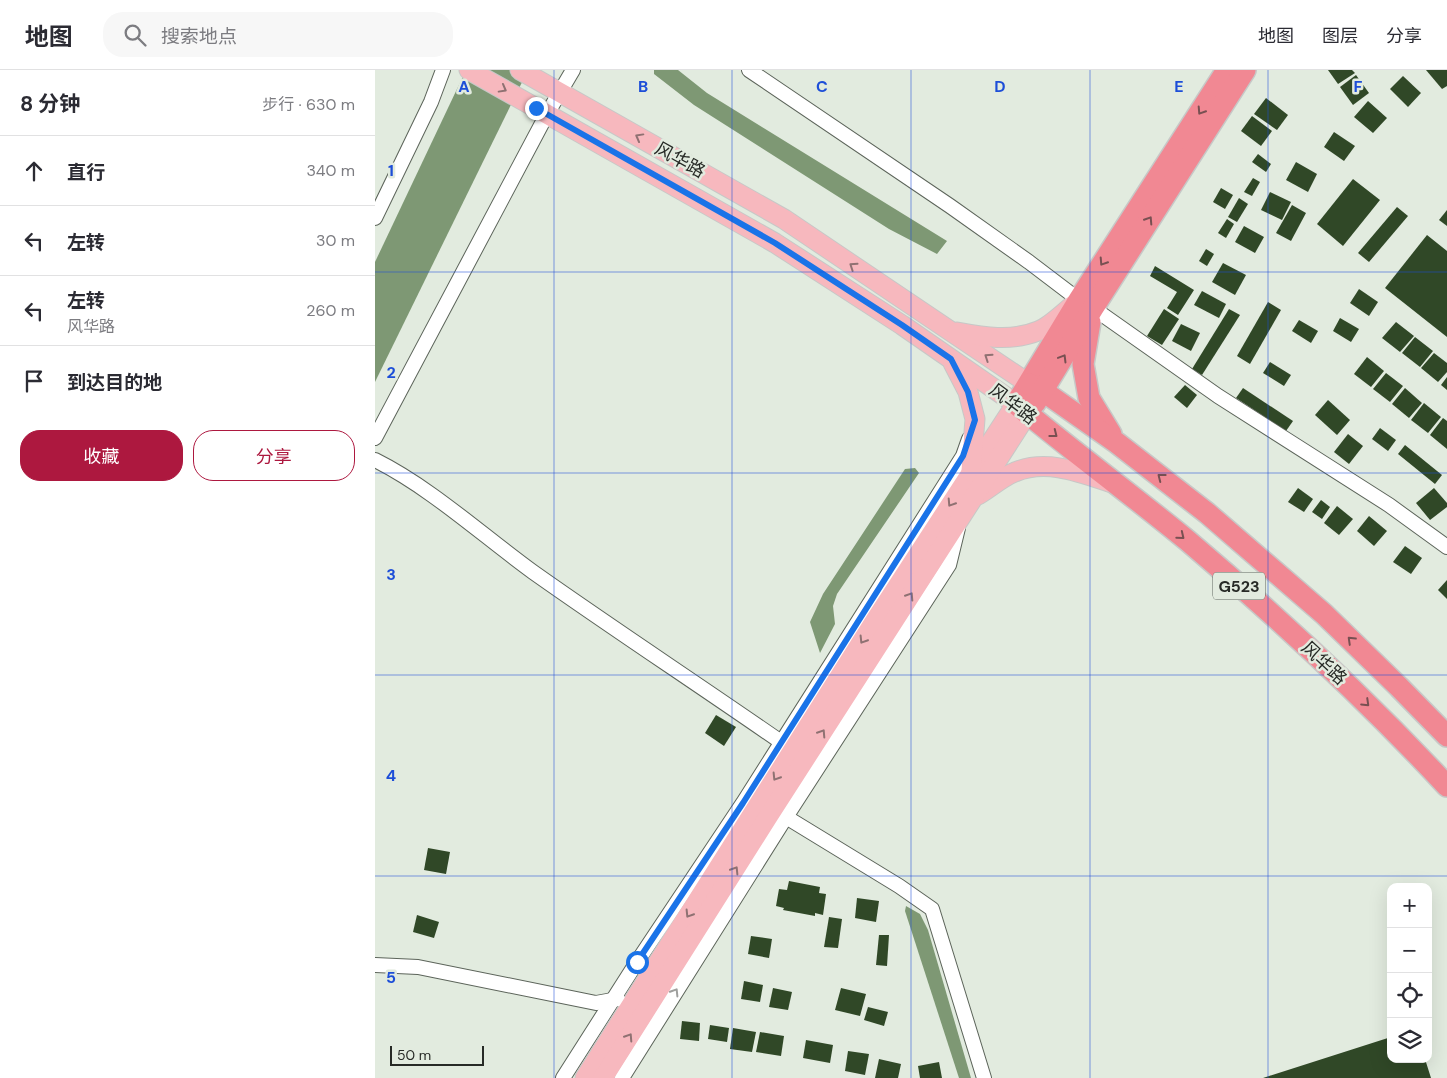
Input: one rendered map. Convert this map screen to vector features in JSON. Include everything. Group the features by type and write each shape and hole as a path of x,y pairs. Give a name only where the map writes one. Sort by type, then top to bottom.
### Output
{"highway":[{"path":"1021,409 1036,388 1227,70"},
{"path":"1117,443 1089,398 1083,364 1086,304 1245,70"},
{"name":"风华路","path":"1036,388 1117,443 1207,513 1324,614 1447,736"},
{"name":"风华路","path":"1021,409 1188,542 1304,643 1378,714 1447,786"}],"main road":[{"name":"风华路","path":"469,70 775,243 902,325 1021,409"},
{"name":"风华路","path":"520,70 784,219 1036,388"},
{"path":"947,330 984,337 1012,338 1040,331 1086,304"},
{"path":"951,359 968,392 975,420 971,473"},
{"path":"603,1078 763,812 874,622 971,473 1021,409"},
{"path":"585,1078 637,995 763,812 973,498 1021,409"},
{"path":"973,498 1015,472 1045,466 1083,473 1119,486"}],"street":[{"path":"375,218 431,102 443,70"},
{"path":"375,438 553,88 573,70"},
{"path":"749,70 958,212 1218,396 1389,505 1447,547"},
{"path":"622,1078 763,812 781,742 963,456 975,420"},
{"path":"375,460 391,468 533,572 781,742"},
{"path":"563,1078 614,1000 763,812"},
{"path":"763,812 899,886 932,909 985,1078"},
{"path":"375,965 418,967 596,1003 637,995"}],"shaded area":[{"path":"466,70 528,70 375,382 375,262"},
{"path":"654,70 678,70 707,93 947,241 937,254 889,229 694,105 654,74"},
{"path":"915,468 919,473 837,594 833,606 835,624 820,653 810,622 823,594 905,469"},
{"path":"906,906 920,914 928,930 971,1078 959,1078 905,911"}],"building":[{"path":"1328,70 1352,70 1355,73 1338,84"},
{"path":"1426,70 1447,70 1447,86 1442,89"},
{"path":"1356,75 1369,93 1353,105 1340,87"},
{"path":"1403,76 1421,93 1408,107 1390,89"},
{"path":"1266,98 1288,115 1277,130 1254,114"},
{"path":"1368,101 1387,118 1373,133 1354,117"},
{"path":"1252,116 1272,131 1261,146 1241,131"},
{"path":"1334,132 1355,146 1344,161 1324,147"},
{"path":"1258,154 1271,164 1266,172 1252,162"},
{"path":"1296,162 1317,174 1308,192 1286,180"},
{"path":"1253,178 1260,182 1252,196 1244,192"},
{"path":"1353,179 1380,200 1343,246 1317,224"},
{"path":"1221,188 1233,195 1225,209 1213,202"},
{"path":"1270,192 1291,202 1282,220 1261,210"},
{"path":"1239,198 1248,204 1237,222 1228,217"},
{"path":"1292,205 1306,213 1291,241 1276,233"},
{"path":"1397,207 1408,216 1369,262 1358,253"},
{"path":"1447,210 1447,226 1439,220"},
{"path":"1227,219 1234,224 1226,238 1218,233"},
{"path":"1244,226 1264,237 1255,253 1235,242"},
{"path":"1427,235 1447,251 1447,337 1385,288"},
{"path":"1206,249 1214,254 1207,266 1199,261"},
{"path":"1223,263 1246,275 1235,295 1212,282"},
{"path":"1155,266 1194,290 1178,315 1167,308 1177,292 1150,276"},
{"path":"1359,289 1378,302 1369,316 1350,303"},
{"path":"1202,291 1226,304 1219,318 1194,305"},
{"path":"1268,302 1281,310 1250,364 1237,356"},
{"path":"1164,309 1179,319 1162,345 1147,336"},
{"path":"1229,309 1240,315 1202,375 1192,369"},
{"path":"1340,318 1359,329 1351,342 1333,331"},
{"path":"1299,320 1318,331 1311,343 1292,331"},
{"path":"1396,322 1414,336 1400,352 1382,338"},
{"path":"1181,324 1200,333 1191,351 1172,341"},
{"path":"1415,337 1433,351 1420,367 1402,353"},
{"path":"1434,353 1447,363 1447,372 1438,382 1421,368"},
{"path":"1367,357 1384,371 1371,387 1354,374"},
{"path":"1270,362 1291,375 1284,386 1263,373"},
{"path":"1386,373 1403,386 1390,402 1373,389"},
{"path":"1447,377 1447,390 1441,385"},
{"path":"1185,385 1197,395 1187,408 1174,397"},
{"path":"1243,388 1293,421 1286,431 1236,398"},
{"path":"1405,388 1422,403 1409,418 1392,404"},
{"path":"1328,400 1350,420 1337,435 1315,415"},
{"path":"1424,403 1441,417 1428,433 1411,420"},
{"path":"1443,418 1447,421 1447,449 1430,435"},
{"path":"1380,428 1396,440 1388,451 1372,439"},
{"path":"1348,434 1363,446 1349,464 1334,452"},
{"path":"1405,445 1442,475 1435,484 1398,454"},
{"path":"1298,488 1313,499 1304,512 1288,502"},
{"path":"1434,488 1447,503 1447,507 1430,520 1416,503"},
{"path":"1321,500 1330,507 1322,519 1312,512"},
{"path":"1337,506 1353,519 1339,535 1324,523"},
{"path":"1369,516 1387,531 1374,546 1357,531"},
{"path":"1405,546 1422,558 1411,574 1393,562"},
{"path":"1447,580 1447,599 1438,590"},
{"path":"716,715 736,727 724,746 705,733"},
{"path":"428,848 450,852 446,874 424,870"},
{"path":"789,881 820,887 819,893 826,894 823,915 815,913 815,916 783,910 784,908 776,906 779,889 787,890"},
{"path":"857,898 879,901 876,922 855,918"},
{"path":"417,915 439,922 434,938 413,932"},
{"path":"829,917 842,919 838,948 824,947"},
{"path":"879,935 889,935 887,966 876,965"},
{"path":"751,936 772,939 769,958 748,954"},
{"path":"744,981 763,985 760,1002 741,999"},
{"path":"773,988 792,992 788,1010 769,1007"},
{"path":"841,988 866,994 860,1016 835,1010"},
{"path":"868,1007 888,1012 884,1026 864,1020"},
{"path":"682,1021 700,1023 699,1041 680,1039"},
{"path":"710,1025 729,1028 727,1042 708,1039"},
{"path":"733,1028 756,1032 752,1052 730,1049"},
{"path":"760,1032 784,1036 781,1056 756,1052"},
{"path":"1387,1038 1387,1063 1426,1063 1431,1078 1263,1078"},
{"path":"806,1040 833,1045 830,1063 803,1058"},
{"path":"848,1051 869,1054 865,1075 845,1071"},
{"path":"879,1059 901,1064 898,1078 875,1078"},
{"path":"939,1062 942,1078 920,1078 918,1066"}],"route":[{"path":"536,108 775,243 951,359 968,392 975,420 963,456 743,803 637,962"}]}
